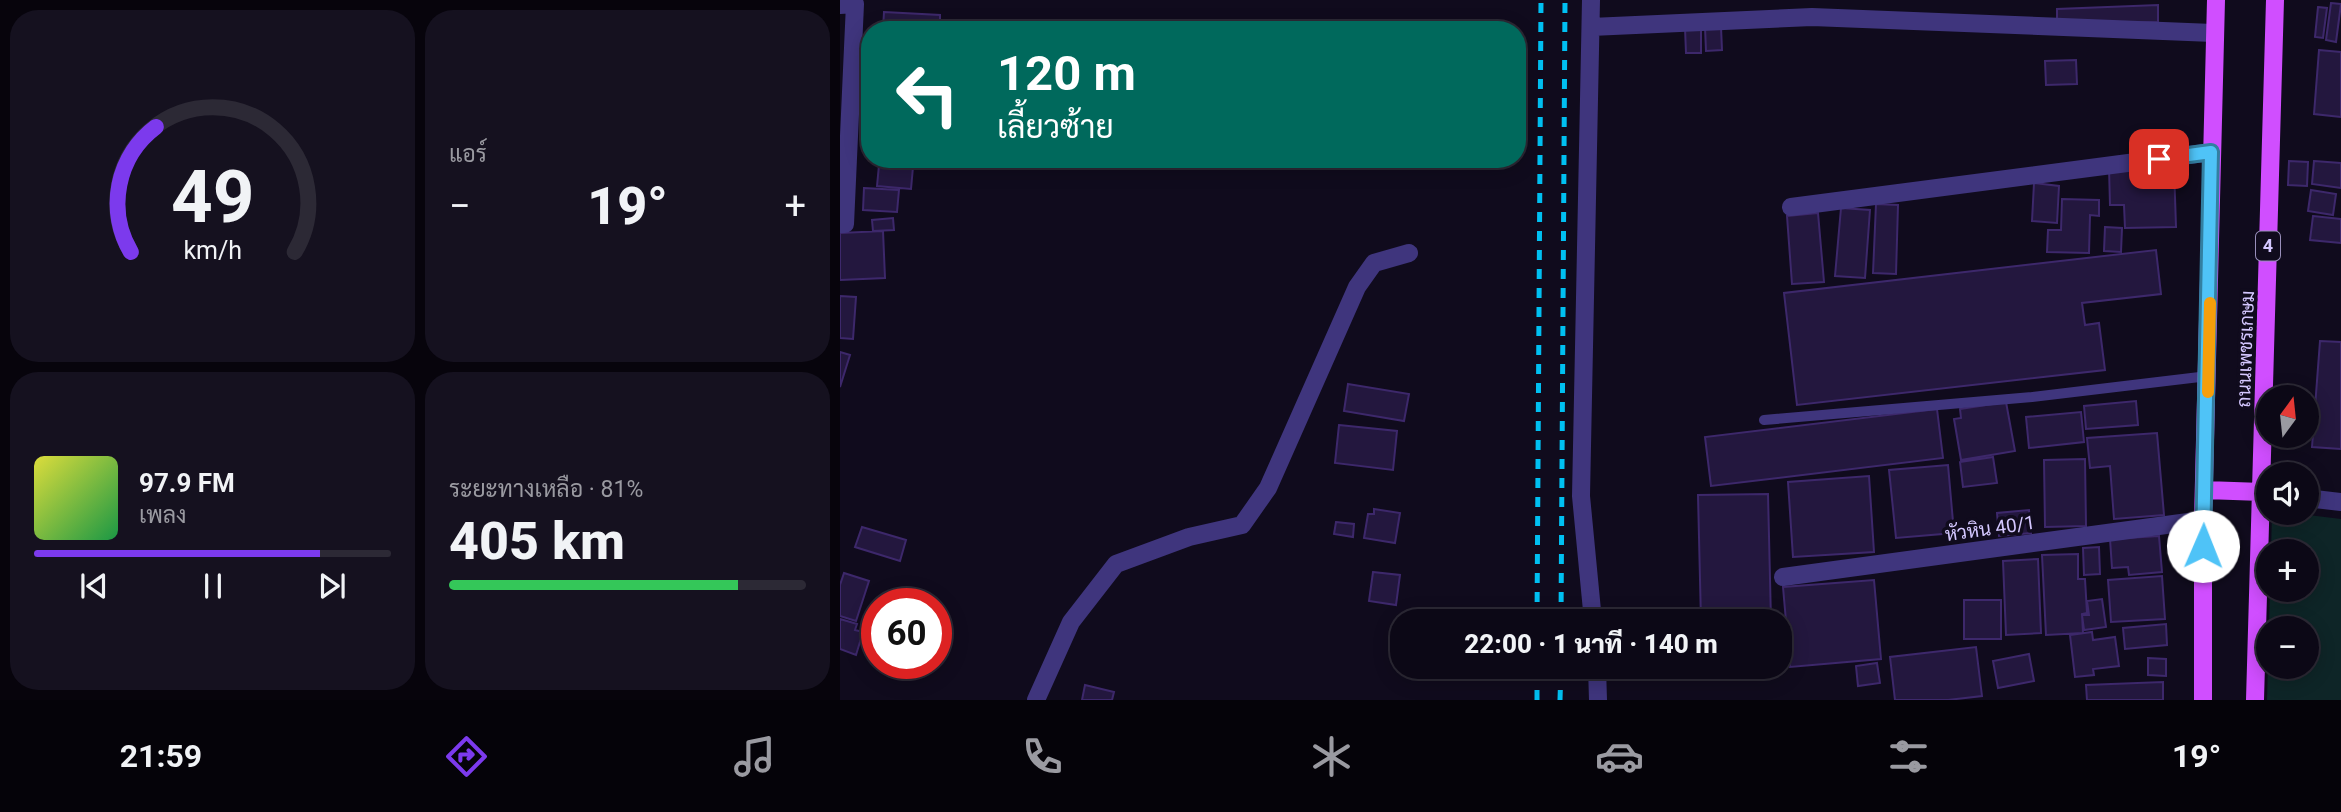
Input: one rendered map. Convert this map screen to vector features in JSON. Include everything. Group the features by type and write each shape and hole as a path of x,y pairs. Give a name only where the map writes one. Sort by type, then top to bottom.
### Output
{"main road":[{"name":"ถนนเพชรเกษม","path":"2203,700 2203,520 2213,33 2216,0"},
{"name":"ถนนเพชรเกษม","path":"2266,462 2275,0"},
{"path":"2205,489 2256,492"},
{"name":"ถนนเพชรเกษม","path":"2255,700 2263,525"}],"street":[{"path":"1591,0 1581,496 1592,609"},
{"path":"840,5 855,4 845,224 840,225"},
{"path":"1591,27 1812,17 2213,33"},
{"path":"1791,207 2211,152"},
{"path":"1036,700 1071,622 1116,564 1189,537 1242,525 1268,488 1357,286 1374,262 1409,253"},
{"path":"2319,499 2341,502"},
{"name":"หัวหิน 40/1","path":"1783,577 2203,520"},
{"path":"1597,679 1598,700"}],"lane":[{"path":"1764,420 2032,397 2208,376"}],"green space":[{"path":"2319,516 2341,519 2341,700 2267,700 2268,679 2319,679 2319,616 2269,616 2270,602 2319,602 2319,539 2271,539 2272,525 2319,525"}],"building":[{"path":"2331,3 2341,4 2336,42 2326,40"},
{"path":"2158,5 2158,22 2057,25 2057,9"},
{"path":"2318,7 2327,8 2323,38 2315,37"},
{"path":"884,12 940,15 940,21 884,21"},
{"path":"1701,27 1701,53 1686,53 1685,28"},
{"path":"1705,27 1721,27 1722,50 1706,51"},
{"path":"2319,50 2341,52 2341,117 2314,114"},
{"path":"2076,60 2077,84 2046,85 2045,61"},
{"path":"2289,161 2308,162 2307,186 2288,185"},
{"path":"2314,161 2341,163 2341,188 2312,184"},
{"path":"2174,167 2176,227 2125,228 2124,205 2110,205 2109,168"},
{"path":"879,168 913,168 911,189 877,186"},
{"path":"2034,183 2059,186 2057,223 2032,221"},
{"path":"864,188 899,190 897,212 863,210"},
{"path":"2311,190 2336,194 2333,215 2308,211"},
{"path":"2062,199 2099,200 2099,216 2090,215 2089,253 2047,252 2048,230 2061,230"},
{"path":"1876,204 1898,205 1896,274 1873,273"},
{"path":"1841,208 1870,210 1865,278 1835,276"},
{"path":"1818,213 1824,282 1792,284 1787,216"},
{"path":"2313,216 2341,219 2341,243 2310,240"},
{"path":"893,218 894,230 873,231 872,220"},
{"path":"2105,227 2122,228 2121,252 2104,251"},
{"path":"883,231 885,278 840,280 840,233"},
{"path":"2156,250 2161,294 2082,303 2085,325 2099,323 2105,370 1797,405 1784,293"},
{"path":"840,296 856,297 853,339 840,338"},
{"path":"2320,341 2341,342 2341,449 2319,447 2319,385 2317,385"},
{"path":"840,352 850,355 840,387"},
{"path":"1348,384 1409,394 1404,421 1344,411"},
{"path":"2136,401 2138,425 2086,429 2084,406"},
{"path":"2006,402 2015,451 1961,460 1954,419 1961,418 1960,409"},
{"path":"1937,409 1943,458 1711,486 1705,437"},
{"path":"2081,412 2084,442 2029,448 2026,417"},
{"path":"1339,425 1397,431 1393,470 1335,463"},
{"path":"2157,433 2164,515 2114,519 2110,466 2090,468 2087,438"},
{"path":"1993,457 1997,483 1963,487 1960,462"},
{"path":"2085,459 2086,526 2045,527 2044,460"},
{"path":"1948,465 1954,533 1896,538 1889,470"},
{"path":"1869,476 1874,552 1793,557 1788,482"},
{"path":"1768,494 1771,609 1701,609 1698,495"},
{"path":"1374,509 1400,513 1395,543 1364,538 1368,514 1374,514"},
{"path":"2029,510 2031,533 1999,536 1997,513"},
{"path":"1336,522 1354,524 1353,537 1334,534"},
{"path":"862,527 906,540 900,561 855,547"},
{"path":"2159,536 2162,572 2129,575 2128,567 2112,568 2110,539"},
{"path":"2099,547 2100,574 2084,575 2083,548"},
{"path":"2078,554 2078,579 2085,579 2087,613 2082,614 2083,633 2046,635 2042,555"},
{"path":"2038,559 2041,633 2006,635 2003,561"},
{"path":"1373,572 1400,575 1396,605 1369,601"},
{"path":"844,573 869,581 867,588 861,588 861,606 856,621 840,616 840,585"},
{"path":"2162,576 2165,619 2111,622 2108,580"},
{"path":"1874,580 1881,659 1792,667 1792,609 1785,609 1783,587"},
{"path":"2102,599 2106,627 2084,630 2082,615 2089,615 2087,601"},
{"path":"1964,600 2001,600 2001,639 1964,639"},
{"path":"840,619 857,624 855,630 861,632 861,639 856,655 840,649"},
{"path":"2166,624 2167,645 2125,649 2123,628"},
{"path":"2092,632 2093,640 2115,637 2119,666 2093,669 2094,675 2075,677 2070,635"},
{"path":"1976,647 1982,696 1948,700 1895,700 1890,657"},
{"path":"2029,654 2034,681 1998,688 1993,661"},
{"path":"2148,658 2166,659 2166,676 2148,675"},
{"path":"1877,663 1880,683 1858,686 1856,666"},
{"path":"2163,682 2163,700 2087,700 2086,685"},
{"path":"1085,685 1114,692 1112,700 1082,700"}],"railway":[{"path":"1537,609 1541,0"},
{"path":"1561,609 1565,0"},
{"path":"1537,679 1537,700"},
{"path":"1560,700 1561,679"}],"slow traffic":[{"path":"2208,392 2210,303"}],"route":[{"path":"2159,159 2211,152 2203,546"}]}
